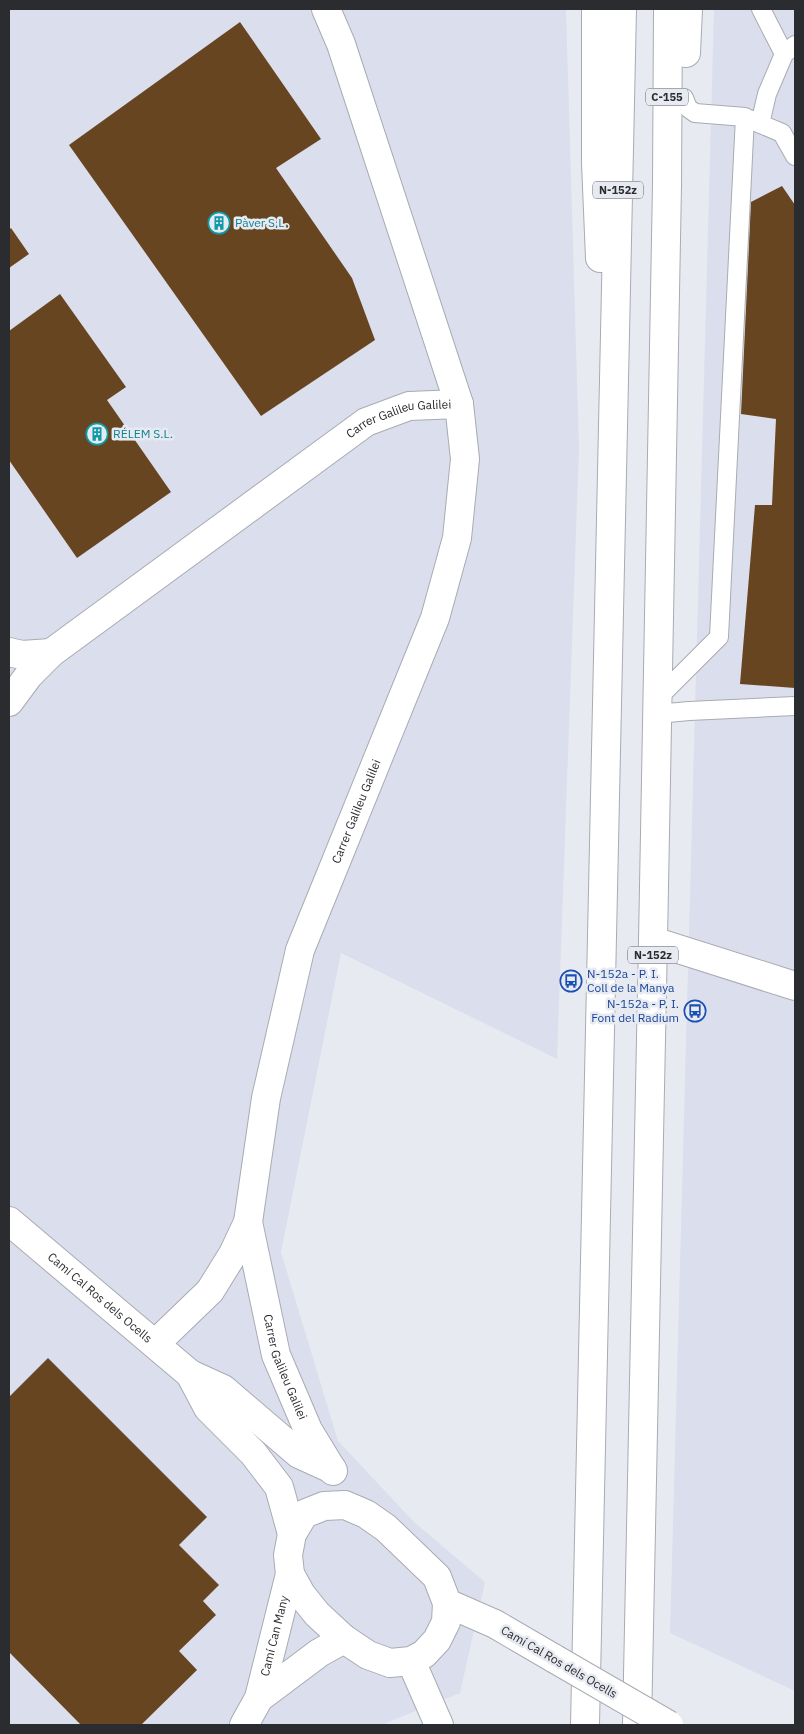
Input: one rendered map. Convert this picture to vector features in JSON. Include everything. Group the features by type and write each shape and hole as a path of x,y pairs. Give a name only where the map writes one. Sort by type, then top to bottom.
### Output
{"main road":[{"name":"Carrer Galileu Galilei","path":"155,1344 210,1291 233,1254 248,1222 266,1098 300,950 435,618 458,538 465,459 459,404 344,54 326,9"},
{"path":"596,9 596,163 601,288 605,330 614,371"},
{"name":"N-152z","path":"585,1725 622,9"},
{"name":"C-155","path":"667,185 668,9"},
{"path":"667,185 684,98 688,9"},
{"name":"N-152z","path":"636,1725 667,185"},
{"name":"Carrer Galileu Galilei","path":"9,702 29,675 51,654 366,422 409,406 459,404"},
{"path":"9,652 22,655 51,654"},
{"path":"9,664 13,673 14,687 9,702"},
{"path":"653,941 795,986"},
{"name":"Camí Cal Ros dels Ocells","path":"9,1221 190,1374 223,1389 299,1454 332,1469"},
{"name":"Carrer Galileu Galilei","path":"248,1222 276,1355 308,1430 332,1469 345,1505"},
{"name":"Camí Cal Ros dels Ocells","path":"190,1374 208,1408 253,1452 279,1488 292,1534"},
{"path":"345,1505 366,1514 386,1528 437,1577 447,1602 446,1622 437,1640 424,1654 410,1662 390,1663 368,1655 344,1639 317,1614 301,1594 290,1574 288,1555 292,1534 304,1514 324,1506 345,1505"},
{"name":"Camí Can Many","path":"244,1725 259,1698 290,1574"},
{"name":"Camí Cal Ros dels Ocells","path":"447,1602 494,1624 669,1725"},
{"name":"Camí Can Many","path":"259,1698 319,1653 344,1639"},
{"path":"410,1662 439,1725"}],"lane":[{"path":"657,707 719,637 752,120 790,49 761,9"},
{"path":"684,98 688,108 695,113 752,120 782,133 795,156"},
{"path":"657,707 689,711 795,706"}],"shaded area":[{"path":"9,9 566,9 579,448 557,1059 341,953 281,1252 338,1441 414,1522 485,1582 460,1693 386,1723 386,1725 9,1725"},
{"path":"714,9 795,9 795,1691 670,1633"}],"building":[{"name":"Pàver S.L.","path":"240,22 321,139 276,168 352,278 375,340 261,416 69,145"},
{"path":"782,186 795,205 795,688 740,684 755,505 772,505 776,419 741,414 751,202"},
{"path":"11,228 29,254 9,268 9,230"},
{"path":"60,294 126,387 107,400 171,492 77,558 9,460 9,331"},
{"path":"48,1358 207,1517 179,1545 219,1585 203,1601 216,1615 179,1651 197,1670 141,1725 81,1725 9,1652 9,1397"}],"place":[{"name":"Pàver S.L.","path":"219,223"},
{"name":"RÉLEM S.L.","path":"97,434"},
{"name":"N-152a - P. I. Coll de la Manya","path":"571,981"},
{"name":"N-152a - P. I. Font del Radium","path":"695,1011"}]}
